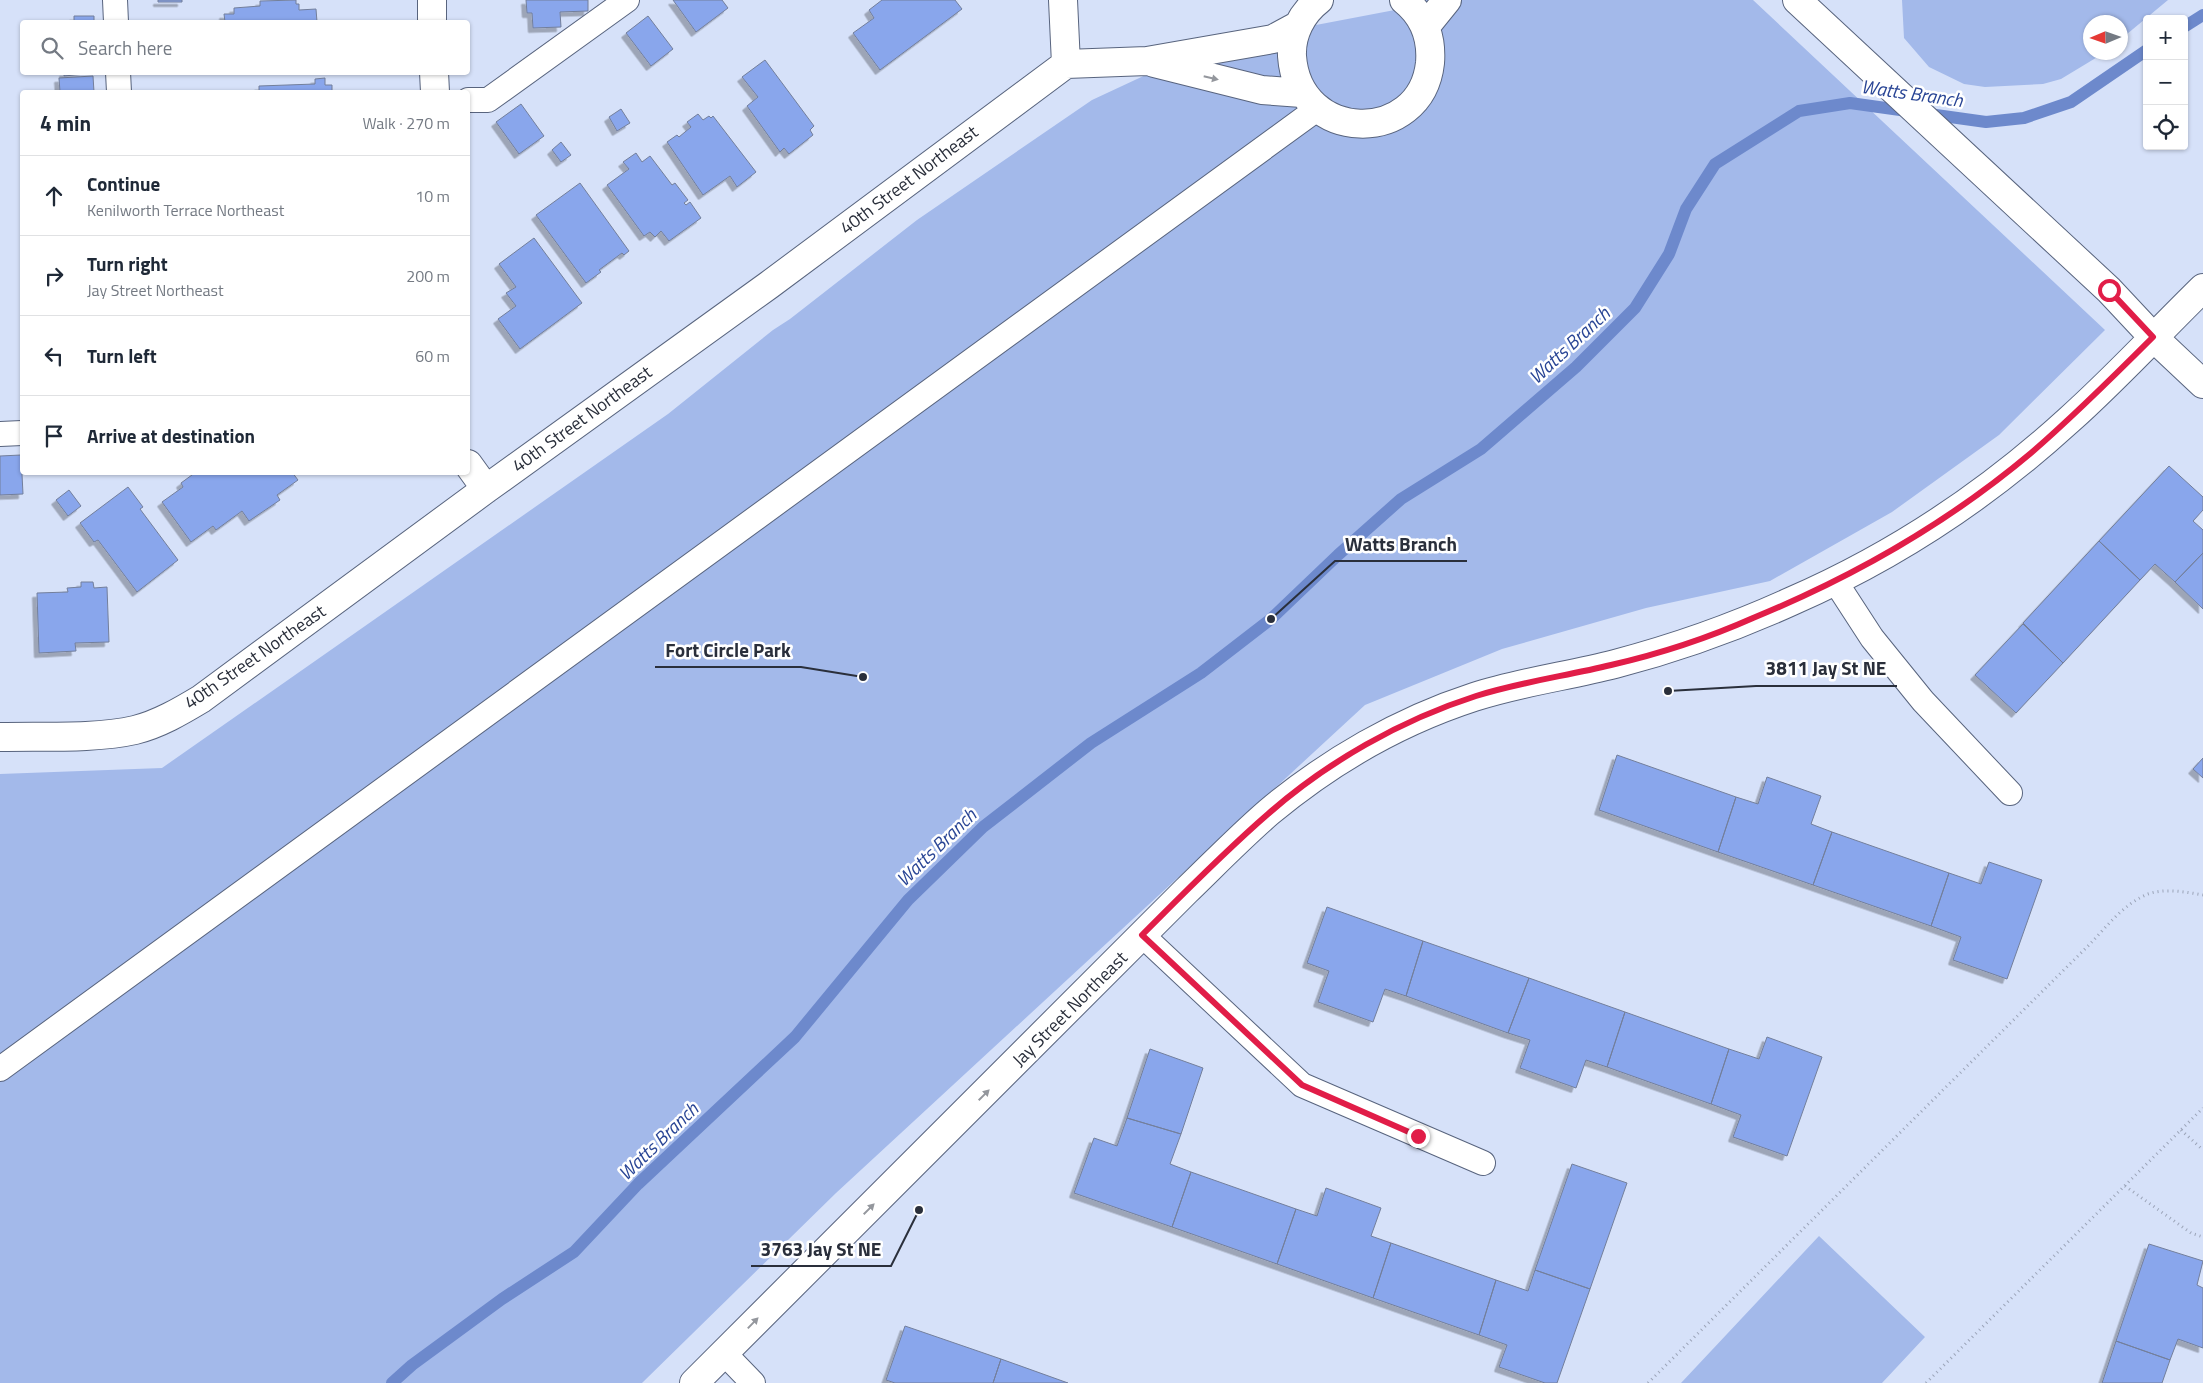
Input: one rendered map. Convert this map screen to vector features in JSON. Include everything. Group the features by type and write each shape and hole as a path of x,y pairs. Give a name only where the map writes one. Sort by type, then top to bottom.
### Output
{"street":[{"path":"432,0 432,20"},
{"path":"1063,0 1066,64 1147,61 1273,38 1297,26"},
{"path":"1310,101 1293,71 1292,48 1297,26 1309,7 1319,0"},
{"path":"1147,61 1310,101 1337,121 1359,125 1382,122 1403,111 1419,94 1429,73 1431,49 1426,26 1413,7 1404,0"},
{"path":"1426,26 1447,0"},
{"path":"1797,0 2109,290 2153,337 2203,384"},
{"name":"40th Street Northeast","path":"0,737 111,734 135,730 159,722 201,699 486,489 769,285 1066,64"},
{"path":"434,75 435,90"},
{"name":"Jay Street Northeast","path":"694,1383 1142,935 1269,812 1306,784 1345,757 1387,734 1430,714 1474,697 1520,684 1614,664 1706,636 1752,619 1835,581 1893,549 1940,520 2029,455 2070,419 2203,288"},
{"path":"470,467 486,489"}],"lane":[{"path":"116,0 116,20"},
{"path":"470,100 488,100 627,0"},
{"path":"118,75 119,90"},
{"path":"0,1069 1310,101"},
{"path":"0,434 20,433"},
{"path":"1835,581 1872,638 1923,701 2010,794"},
{"path":"1142,935 1302,1085 1483,1163"},
{"path":"724,1353 753,1383"}],"path":[{"path":"1648,1383 2120,912 2148,894 2176,891 2203,894"},
{"path":"1926,1383 2203,1108"},
{"path":"2181,1130 2203,1150"},
{"path":"2125,1186 2191,1233 2203,1237"}],"shaded area":[{"path":"1422,0 1753,0 2105,330 1999,435 1892,512 1770,581 1646,608 1502,649 1365,705 836,1193 642,1383 0,1383 0,774 162,768 668,414 773,330 790,319 917,220 1092,100 1210,45 1400,9"},
{"path":"1902,0 2168,0 2150,15 2143,15 2143,21 2128,33 2128,15 2083,15 2083,60 2092,60 2061,79 2043,84 1985,87 1964,84 1929,67 1904,38"},
{"path":"1819,1236 1925,1337 1882,1383 1681,1383"}],"building":[{"path":"158,0 182,0 182,2 158,2"},
{"path":"296,0 296,4 299,4 299,10 316,9 317,20 225,20 224,14 234,14 234,8 260,6 260,1"},
{"path":"526,0 588,0 588,11 560,12 561,27 533,28 532,13 527,13"},
{"path":"673,0 722,0 728,8 696,32"},
{"path":"882,0 955,0 962,9 880,70 853,33 874,18 869,10"},
{"path":"74,16 94,16 94,20 74,20"},
{"path":"648,16 673,49 651,66 626,33"},
{"path":"765,60 814,126 810,130 813,135 789,154 784,148 780,152 747,106 758,97 742,77"},
{"path":"93,76 94,90 60,90 59,78"},
{"path":"325,78 325,85 332,85 332,90 259,90 259,86 315,84 315,79"},
{"path":"521,104 544,136 519,154 496,122"},
{"path":"621,109 630,123 617,131 609,117"},
{"path":"698,114 703,120 713,116 756,172 737,187 730,176 703,195 667,142 677,135 679,137 691,127 687,122"},
{"path":"561,142 571,155 561,162 552,150"},
{"path":"636,153 642,162 650,156 672,185 675,183 688,200 684,203 686,205 690,202 701,218 669,241 661,231 655,237 650,232 644,236 607,185 629,169 623,162"},
{"path":"580,183 629,251 624,255 622,253 599,270 601,272 586,283 536,215"},
{"path":"534,238 582,303 520,349 498,319 516,306 506,293 516,287 499,264"},
{"path":"20,455 20,475 22,475 23,494 0,495 0,456"},
{"path":"2169,466 2203,497 2203,510 2193,521 2203,530 2203,553 2175,582 2155,564 2140,580 2099,541"},
{"path":"192,475 294,475 298,480 277,495 280,500 249,521 242,511 216,530 213,526 191,542 162,502 183,487 181,483"},
{"path":"128,487 143,507 140,509 178,560 137,592 98,540 94,542 80,523"},
{"path":"69,490 81,506 68,516 56,500"},
{"path":"2099,541 2140,580 2063,663 2023,623"},
{"path":"2203,553 2203,609 2175,582"},
{"path":"81,582 93,582 94,588 107,587 109,642 75,643 76,651 39,653 37,593 68,592 67,588 81,587"},
{"path":"2023,624 2063,663 2016,713 1975,675"},
{"path":"1617,755 1736,797 1718,852 1599,810"},
{"path":"2203,758 2203,778 2193,769"},
{"path":"1767,777 1821,796 1811,824 1832,832 1813,885 1718,852 1736,797 1758,804"},
{"path":"1832,832 1949,873 1931,926 1813,885"},
{"path":"1989,862 2042,880 2007,979 1953,960 1961,937 1931,926 1949,873 1981,884"},
{"path":"1327,907 1423,941 1406,996 1385,989 1373,1022 1318,1002 1329,971 1307,963"},
{"path":"1423,941 1529,978 1508,1033 1406,996"},
{"path":"1529,978 1625,1012 1607,1067 1586,1060 1576,1088 1520,1068 1530,1040 1508,1033"},
{"path":"1625,1012 1729,1049 1711,1104 1607,1067"},
{"path":"1767,1037 1822,1057 1787,1156 1733,1137 1741,1115 1711,1104 1729,1049 1759,1059"},
{"path":"1150,1049 1203,1068 1181,1134 1127,1118"},
{"path":"1127,1118 1181,1134 1170,1164 1191,1172 1172,1227 1074,1193 1094,1138 1117,1146"},
{"path":"1572,1164 1627,1183 1590,1289 1535,1270"},
{"path":"1191,1172 1296,1209 1277,1264 1172,1227"},
{"path":"1326,1188 1381,1208 1371,1236 1391,1243 1373,1298 1277,1264 1296,1209 1317,1216"},
{"path":"1391,1243 1496,1280 1479,1335 1373,1298"},
{"path":"2149,1244 2203,1261 2197,1285 2203,1288 2203,1348 2178,1339 2170,1360 2116,1341"},
{"path":"1535,1270 1590,1289 1557,1383 1545,1383 1499,1367 1507,1345 1479,1335 1496,1280 1528,1291"},
{"path":"905,1326 1001,1359 993,1383 895,1383 886,1380"},
{"path":"2116,1341 2170,1360 2162,1383 2102,1383"},
{"path":"1001,1359 1068,1383 993,1383"}],"waterway":[{"name":"Watts Branch","path":"2188,24 2203,15"},
{"name":"Watts Branch","path":"392,1383 412,1365 502,1299 574,1252 638,1184 795,1037 908,900 983,827 1091,743 1201,673 1271,619 1338,555 1401,499 1481,449 1576,367 1635,308 1669,254 1686,209 1715,164 1799,111 1850,103 1986,122 2024,118 2071,102 2143,53"}],"place":[{"name":"Watts Branch","path":"1271,619"},
{"name":"Fort Circle Park","path":"863,677"},
{"name":"3811 Jay St NE","path":"1668,691"},
{"name":"3763 Jay St NE","path":"919,1210"}],"route":[{"path":"1418,1136 1302,1085 1142,935 1269,812 1345,757 1387,734 1430,714 1474,697 1520,684 1614,664 1661,651 1752,619 1845,576 1940,520 2029,455 2070,419 2153,337 2109,290"}]}
